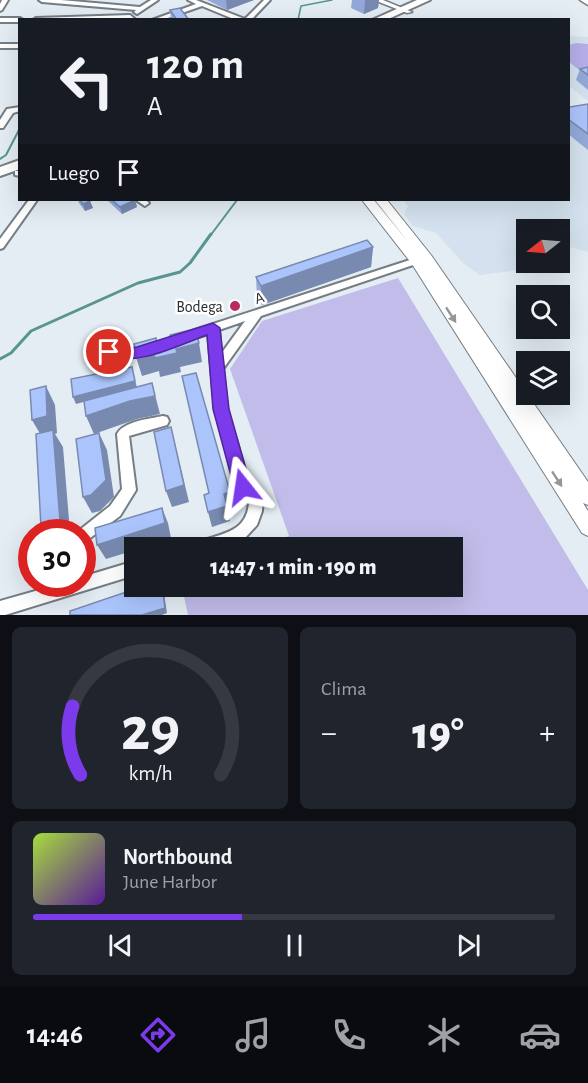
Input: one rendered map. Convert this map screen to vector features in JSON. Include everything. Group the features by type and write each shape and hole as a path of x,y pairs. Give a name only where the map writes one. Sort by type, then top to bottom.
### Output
{"highway":[{"path":"374,18 399,13 425,0"},
{"path":"383,18 438,0"},
{"path":"0,172 18,171"},
{"path":"0,181 18,172"}],"main road":[{"path":"369,201 416,261 550,454 588,497"},
{"path":"382,201 427,258 550,454 588,527"}],"street":[{"path":"0,9 5,0"},
{"path":"42,0 142,9"},
{"path":"131,18 154,0"},
{"path":"191,0 240,18"},
{"path":"247,18 267,0"},
{"path":"377,0 399,13"},
{"path":"584,0 588,3"},
{"path":"44,18 58,1"},
{"path":"161,18 202,4"},
{"path":"0,20 18,20"},
{"path":"0,46 18,46"},
{"path":"0,126 10,111 18,109"},
{"path":"0,246 32,201"},
{"name":"A","path":"109,352 137,353 416,261"},
{"path":"216,369 257,314"},
{"path":"213,328 221,409 243,487 256,499 257,514 251,525 231,537"},
{"path":"96,526 115,511 129,490 122,439 125,432 163,422"},
{"path":"96,578 124,571"},
{"path":"0,609 34,597"}],"shaded area":[{"path":"570,36 588,37 588,101 570,87"},
{"path":"588,44 588,72 583,73 570,63 570,45"},
{"path":"588,108 588,252 570,247 570,219 516,219 516,270 480,275 464,264 436,233 413,226 404,214 408,206 404,201 570,201 570,112"},
{"path":"398,278 588,590 588,615 188,615 184,597 463,597 463,537 286,537 289,536 230,369 262,321"}],"building":[{"path":"180,8 188,18 176,18 170,10"},
{"path":"588,67 588,75 580,69"},
{"path":"588,104 588,134 570,120 570,107"},
{"path":"113,201 133,201 120,207"},
{"path":"367,240 373,247 261,286 256,277"},
{"path":"195,329 199,343 176,349 177,353 155,358 154,353 136,357 134,344 156,338 157,344 171,340 170,335"},
{"path":"132,367 135,381 73,397 71,379"},
{"path":"196,373 230,492 224,494 227,506 208,512 204,495 209,493 182,376"},
{"path":"152,383 155,396 130,401 86,416 84,401"},
{"path":"46,386 47,416 32,420 30,390"},
{"path":"171,427 184,485 166,491 154,432"},
{"path":"53,430 60,519 41,519 36,434"},
{"path":"99,433 106,480 91,495 83,497 76,439"},
{"path":"162,508 165,523 97,545 96,528"},
{"path":"124,593 124,597 164,597 165,608 142,615 70,615 70,611"}],"waterway":[{"path":"298,18 301,6 332,0"},
{"path":"0,159 6,155 18,132"},
{"path":"210,236 236,201"},
{"path":"0,359 11,353 31,331 138,283 180,272 190,263 211,234"}],"place":[{"name":"Bodega","path":"235,306"}],"route":[{"path":"109,352 137,353 213,328 221,409 243,487"}]}
